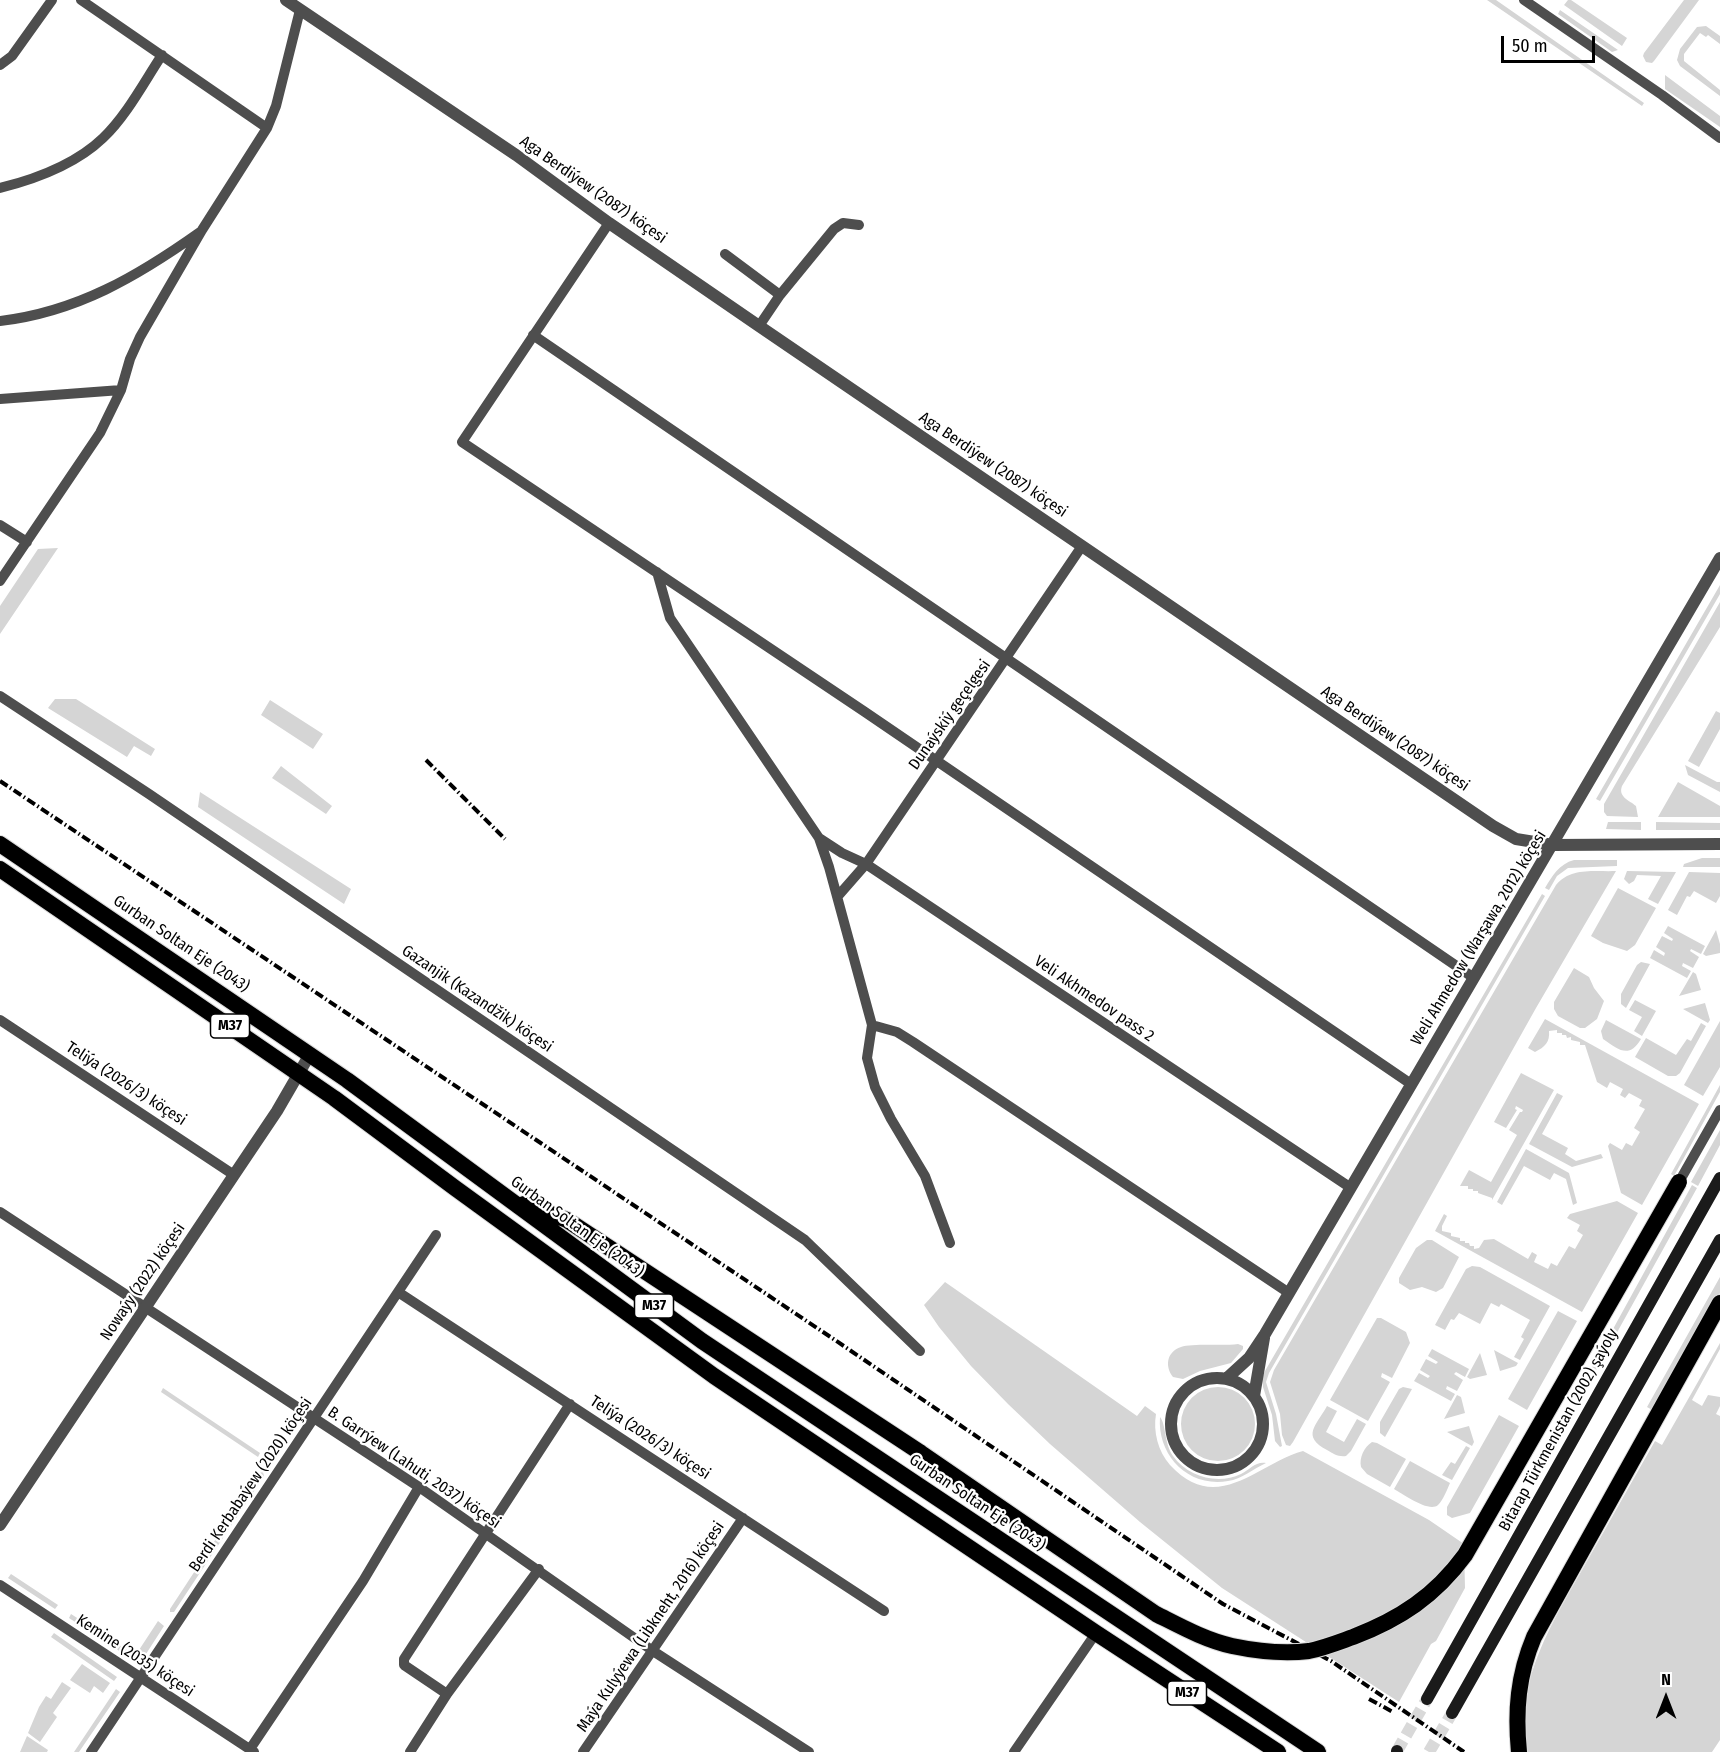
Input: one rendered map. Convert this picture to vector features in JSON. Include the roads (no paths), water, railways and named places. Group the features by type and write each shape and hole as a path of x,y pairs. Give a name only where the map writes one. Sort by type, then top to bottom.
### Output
{"highway":[{"name":"Gurban Soltan Eje (2043)","path":"0,844 310,1054 702,1341 1318,1752"},
{"name":"M37","path":"0,869 298,1072 714,1376 1096,1634 1278,1752"},
{"path":"506,1198 567,1220 921,1453 1156,1614 1196,1634 1230,1646 1270,1652 1309,1651 1340,1642 1399,1617 1440,1586 1452,1573 1478,1536 1679,1182"},
{"path":"1519,1752 1516,1710 1518,1690 1526,1655 1534,1637 1720,1303"}],"main road":[{"name":"Bitarap Türkmenistan (2002) şaýoly","path":"1427,1699 1720,1178"},
{"path":"1452,1713 1720,1240"}],"street":[{"path":"0,65 12,56 52,0"},
{"path":"81,0 267,128"},
{"name":"Aga Berdiýew (2087) köçesi","path":"286,0 516,155 609,223 1493,826 1516,839 1553,845 1720,844"},
{"path":"1524,0 1720,138"},
{"path":"0,581 100,433 121,390 130,359 140,337 202,230 267,128 276,106 300,10"},
{"path":"0,188 41,175 87,151 115,125 162,55"},
{"path":"609,223 462,442 1412,1084"},
{"path":"759,326 780,295 834,229 843,223 859,225"},
{"path":"0,321 30,316 86,300 145,269 202,230"},
{"path":"725,254 780,295"},
{"path":"533,335 1474,978"},
{"path":"0,399 121,390"},
{"path":"0,525 27,542"},
{"name":"Dunaýskiý geçelgesi","path":"837,896 866,864 1083,546"},
{"name":"Weli Ahmedow (Warşawa, 2012) köçesi","path":"1265,1334 1254,1396 1261,1411 1263,1428 1258,1444 1241,1463 1226,1469 1209,1468 1193,1462 1180,1451 1173,1436 1171,1419 1176,1403 1193,1385 1209,1378 1226,1378 1249,1358 1265,1334 1720,558"},
{"path":"657,572 670,618 819,838 872,1025 867,1058 875,1088 925,1176 950,1243"},
{"name":"Gazanjik (Kazandžik) köçesi","path":"0,696 159,801 805,1240 920,1351"},
{"name":"Veli Akhmedov pass 2","path":"819,838 842,853 866,864 1351,1188"},
{"name":"Teliýa (2026/3) köçesi","path":"0,1020 234,1175"},
{"path":"872,1025 897,1032 913,1042 1289,1293"},
{"name":"Nowaýy (2022) köçesi","path":"0,1525 234,1175 310,1054"},
{"path":"1679,1182 1720,1110"},
{"name":"B. Garrýew (Lahuti, 2037) köçesi","path":"0,1212 419,1487 653,1650 809,1752"},
{"name":"Berdi Kerbabaýew (2020) köçesi","path":"91,1752 436,1235"},
{"name":"Teliýa (2026/3) köçesi","path":"398,1292 884,1611"},
{"path":"1226,1378 1241,1385 1254,1396"},
{"path":"447,1694 404,1665 404,1659 570,1404"},
{"path":"252,1751 363,1581 419,1487"},
{"name":"Maýa Kulyýewa (Libkneht, 2016) köçesi","path":"583,1752 743,1518"},
{"path":"410,1752 447,1694 539,1569"},
{"name":"Kemine (2035) köçesi","path":"0,1585 252,1751"},
{"path":"1014,1752 1096,1634"}],"tunnel":[{"path":"1397,1751 1427,1699"},
{"path":"1429,1752 1452,1713"}],"railway":[{"path":"426,760 505,839"},
{"path":"0,781 832,1338 1223,1604 1331,1661 1464,1752"},
{"path":"1369,1699 1393,1712"}]}
